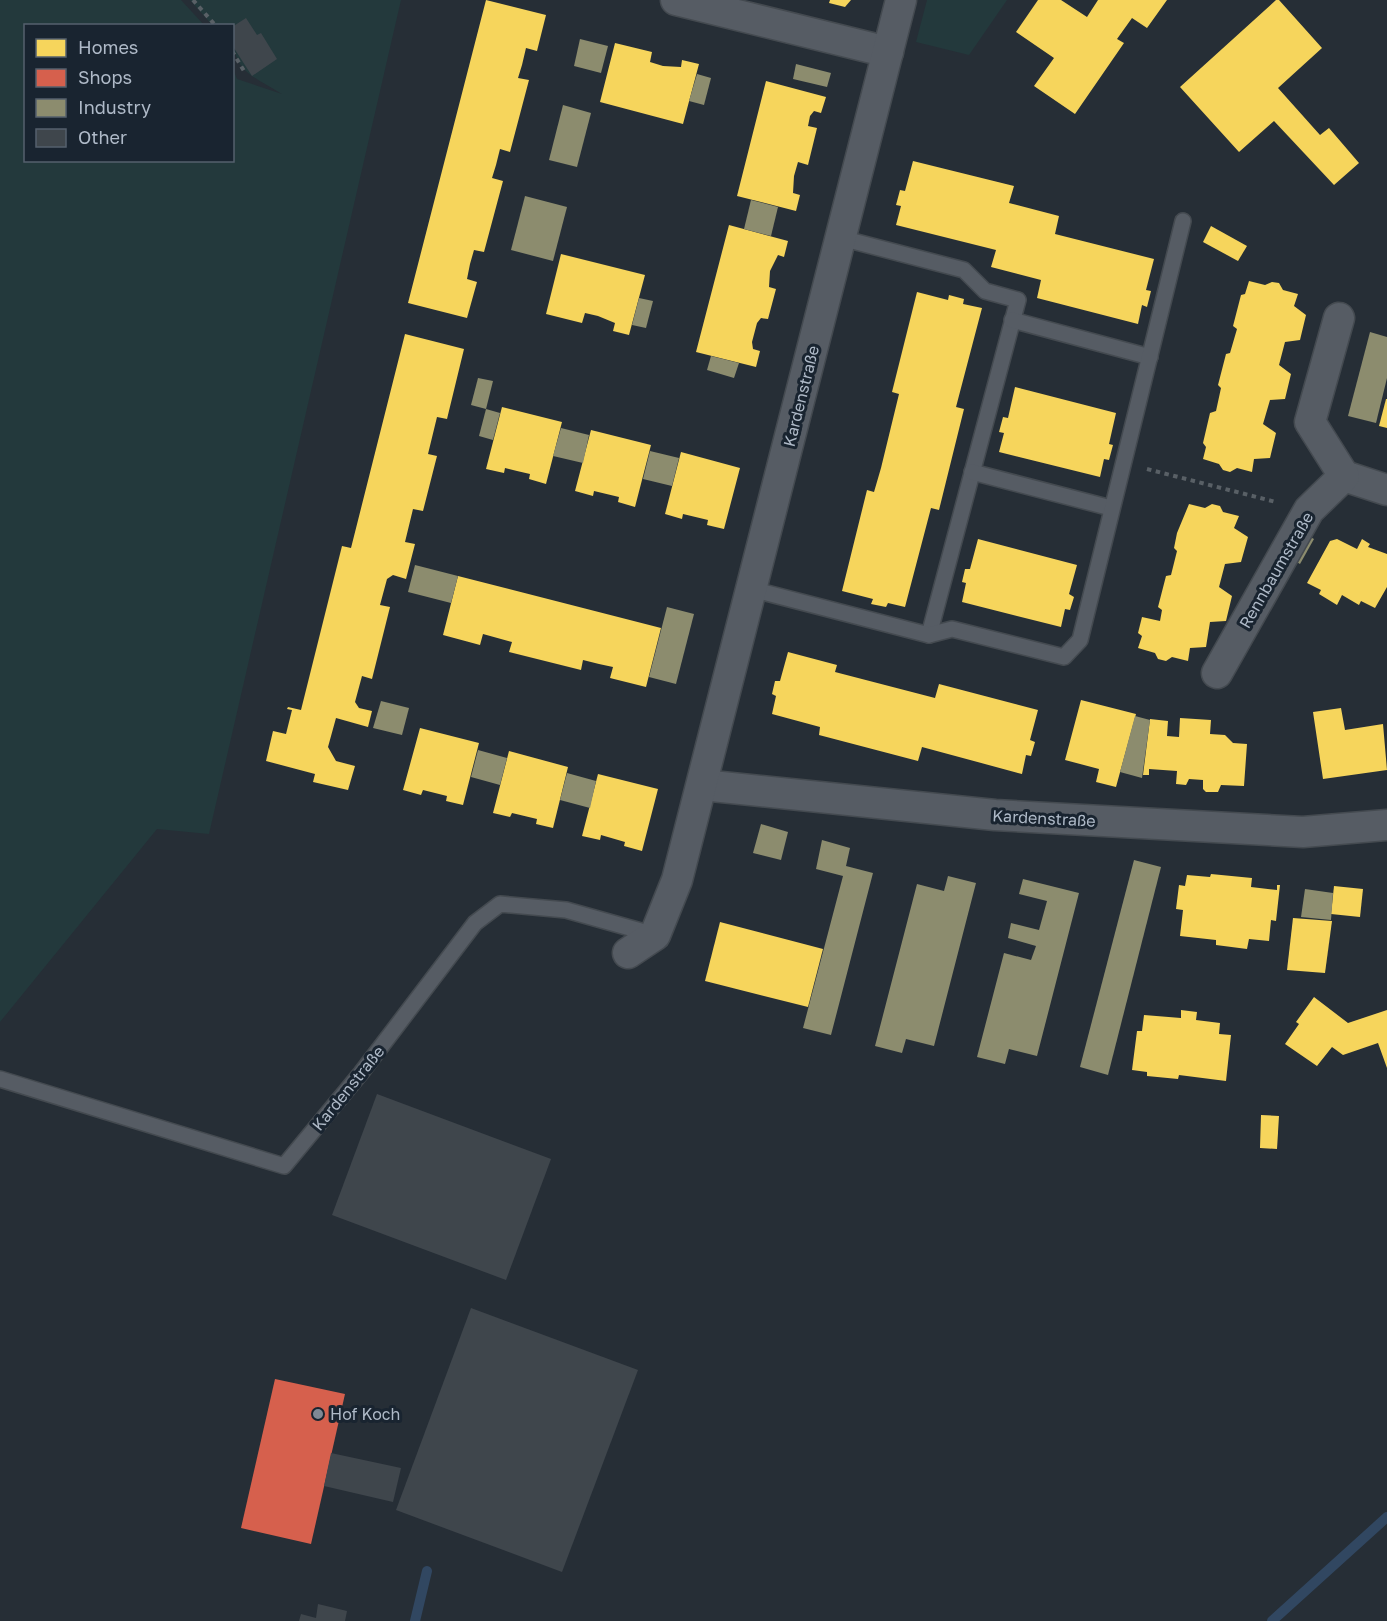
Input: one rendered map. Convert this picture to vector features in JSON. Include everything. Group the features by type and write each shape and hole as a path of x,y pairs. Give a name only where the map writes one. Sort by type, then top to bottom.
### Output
{"street":[{"path":"676,0 888,52"},
{"name":"Kardenstraße","path":"655,935 677,880 702,785 901,0"},
{"path":"1339,318 1310,422 1344,476 1387,490"},
{"name":"Rennbaumstraße","path":"1217,673 1309,510 1344,476"},
{"name":"Kardenstraße","path":"702,785 1007,816 1303,832 1387,825"},
{"path":"628,953 655,935"}],"lane":[{"path":"752,589 929,635 952,629 1064,657 1080,640 1109,527 1122,462 1184,221"},
{"path":"841,238 964,270 986,291 1018,300 929,635"},
{"path":"1012,320 1150,357"},
{"path":"972,472 1111,508"},
{"name":"Kardenstraße","path":"0,1079 284,1166 361,1073 475,923 500,904 566,910 655,935"}],"path":[{"path":"193,0 214,24"},
{"path":"234,54 244,71"},
{"path":"1122,462 1309,510"}],"green space":[{"path":"0,0 181,0 203,24 24,24 24,162 234,162 234,72 237,79 282,94 259,81 239,62 234,47 234,24 211,24 190,0 401,0 209,834 157,829 0,1022"},
{"path":"927,0 1007,0 969,55 916,42"}],"building: Homes":[{"path":"486,0 546,15 537,51 526,48 518,78 529,80 510,152 500,149 492,178 503,181 484,252 474,250 470,264 467,279 477,282 467,318 408,303"},
{"path":"830,0 851,0 845,7 829,3"},
{"path":"1038,0 1061,0 1087,17 1098,0 1167,0 1147,28 1132,18 1117,39 1124,43 1075,114 1034,86 1054,58 1016,32"},
{"path":"1276,0 1279,0 1322,48 1278,88 1320,135 1329,128 1359,163 1334,185 1274,121 1239,152 1180,87"},
{"path":"615,43 652,52 650,62 663,66 681,67 682,60 699,64 683,124 600,102"},
{"path":"766,81 826,97 821,113 814,111 810,116 808,126 817,128 808,165 798,162 794,176 793,193 800,195 796,211 737,196"},
{"path":"913,161 1014,186 1009,203 1059,216 1055,234 1154,259 1146,290 1151,291 1147,307 1142,305 1138,324 1037,298 1041,280 991,267 996,250 896,225 901,206 896,205 900,190 905,191"},
{"path":"729,225 788,241 784,257 778,255 770,271 769,287 776,289 768,319 761,318 757,323 752,342 753,349 760,351 756,367 696,352"},
{"path":"1211,226 1247,246 1238,261 1203,242"},
{"path":"561,254 645,275 629,335 613,331 615,323 598,316 585,313 582,323 546,314"},
{"path":"1249,281 1265,285 1272,282 1279,283 1283,290 1298,294 1294,306 1306,315 1300,340 1285,342 1279,365 1291,374 1285,399 1270,400 1263,424 1276,433 1270,458 1254,459 1252,472 1237,468 1230,472 1223,470 1219,464 1203,459 1206,447 1203,443 1210,413 1216,411 1221,388 1218,385 1226,354 1230,353 1237,329 1233,326 1241,295 1245,294"},
{"path":"917,292 948,300 949,295 964,299 963,304 982,308 956,407 964,409 939,510 931,508 905,607 888,603 886,607 871,604 873,599 842,591 867,490 874,492 881,468 899,394 892,392"},
{"path":"405,334 464,349 447,419 437,417 428,454 437,456 423,511 413,509 405,542 415,544 406,579 393,575 387,579 380,605 390,607 372,679 362,676 355,702 359,708 372,711 368,727 336,718 328,747 336,761 355,766 348,790 313,782 315,774 266,761 273,731 286,734 292,710 287,709 288,707 301,710 342,546 351,548"},
{"path":"1015,387 1116,413 1109,444 1113,445 1109,460 1104,459 1100,477 999,452 1004,433 999,432 1003,417 1008,418"},
{"path":"1387,399 1387,428 1379,426"},
{"path":"502,407 562,422 546,484 529,479 530,474 505,468 504,473 486,469"},
{"path":"591,430 651,445 635,507 618,502 619,497 594,491 593,496 575,491"},
{"path":"681,452 740,468 724,529 707,525 708,520 683,514 682,519 665,514"},
{"path":"1189,504 1205,508 1212,504 1220,506 1223,512 1239,516 1234,528 1248,537 1241,562 1225,564 1219,587 1232,596 1226,621 1210,622 1206,647 1190,648 1188,661 1172,657 1166,661 1158,659 1155,653 1138,648 1142,636 1138,633 1142,617 1160,621 1162,610 1158,607 1166,576 1171,575 1177,551 1174,548 1177,533"},
{"path":"978,539 1077,565 1069,594 1074,597 1070,610 1065,609 1061,627 962,602 966,583 962,582 965,569 970,569"},
{"path":"1337,539 1357,549 1362,539 1370,544 1368,547 1387,554 1387,587 1375,608 1361,601 1359,605 1342,595 1337,605 1319,594 1321,590 1307,583 1330,541"},
{"path":"458,576 661,628 646,687 610,678 613,667 583,660 581,670 509,652 512,642 483,634 480,645 443,635"},
{"path":"788,652 837,665 835,672 935,698 939,684 1038,710 1030,740 1035,742 1031,756 1026,755 1022,774 922,747 918,761 819,735 820,727 772,714 776,696 772,694 775,681 780,681"},
{"path":"1081,700 1136,714 1116,787 1096,782 1099,769 1065,760"},
{"path":"1341,708 1345,730 1383,724 1387,770 1323,779 1313,712"},
{"path":"1180,718 1211,720 1210,734 1225,735 1233,743 1247,744 1244,786 1221,785 1218,792 1206,792 1203,789 1203,780 1189,779 1186,785 1176,784 1177,771 1149,769 1149,775 1143,775 1150,719 1168,721 1167,736 1179,737"},
{"path":"420,728 479,743 463,805 446,801 447,796 423,790 421,795 403,790"},
{"path":"509,751 568,767 553,828 536,824 537,819 512,813 510,817 493,813"},
{"path":"598,774 658,789 642,851 624,846 625,842 601,835 600,840 582,836"},
{"path":"1211,874 1252,878 1251,887 1277,890 1277,885 1280,885 1276,921 1271,920 1269,941 1249,939 1247,949 1216,945 1216,940 1180,936 1183,910 1176,909 1179,885 1185,886 1187,875 1210,877"},
{"path":"1334,886 1363,889 1360,917 1331,914"},
{"path":"1293,918 1332,921 1325,973 1287,970"},
{"path":"720,922 823,949 808,1007 705,981"},
{"path":"1314,997 1348,1023 1387,1010 1387,1068 1378,1043 1343,1055 1332,1047 1317,1066 1285,1044 1299,1024 1296,1022"},
{"path":"1181,1010 1197,1012 1196,1020 1220,1023 1219,1034 1231,1035 1226,1081 1179,1075 1178,1079 1147,1076 1147,1072 1132,1070 1137,1031 1142,1031 1144,1015 1181,1018"},
{"path":"1261,1115 1279,1116 1277,1149 1260,1148"}],"building: Shops":[{"path":"275,1379 345,1394 311,1544 241,1528"}],"building: Industry":[{"path":"580,39 608,46 601,73 574,66"},
{"path":"796,64 831,73 827,87 793,79"},
{"path":"697,74 711,78 704,105 689,101"},
{"path":"563,105 591,113 577,167 549,160"},
{"path":"525,196 567,207 553,261 511,250"},
{"path":"751,200 778,207 771,236 744,229"},
{"path":"639,298 653,301 646,328 632,325"},
{"path":"1370,332 1387,337 1387,378 1376,423 1348,416"},
{"path":"711,356 739,363 734,378 707,370"},
{"path":"478,378 493,381 486,409 471,405"},
{"path":"486,409 500,413 493,440 479,436"},
{"path":"561,428 589,435 583,463 553,456"},
{"path":"650,451 679,458 672,486 643,479"},
{"path":"1301,532 1314,539 1300,564 1288,557"},
{"path":"415,565 458,576 451,603 408,592"},
{"path":"667,607 694,614 676,684 649,677"},
{"path":"381,701 409,708 402,735 373,728"},
{"path":"1135,716 1150,720 1142,778 1120,772"},
{"path":"478,750 507,758 500,785 471,777"},
{"path":"567,773 596,781 590,808 560,800"},
{"path":"761,824 788,832 781,860 753,853"},
{"path":"822,840 850,848 846,866 873,873 831,1035 803,1028 843,876 816,869"},
{"path":"1134,860 1161,867 1108,1075 1080,1067"},
{"path":"948,876 976,883 934,1046 906,1039 902,1053 875,1046 917,884 944,891"},
{"path":"1023,879 1079,893 1037,1056 1009,1049 1005,1064 977,1057 1004,953 1031,960 1036,946 1008,938 1011,923 1039,930 1047,901 1019,894"},
{"path":"1305,889 1333,893 1331,920 1301,917"}],"building: Other":[{"path":"246,18 257,35 261,33 277,59 252,76 234,48 234,26"},
{"path":"377,1094 551,1159 506,1280 332,1215"},
{"path":"471,1308 638,1370 562,1572 396,1510"},
{"path":"331,1453 401,1468 393,1502 324,1486"},
{"path":"318,1604 347,1611 345,1621 299,1621 301,1614 316,1618"}],"waterway":[{"path":"1272,1621 1387,1517"},
{"path":"415,1621 427,1571"}],"place":[{"name":"Hof Koch","path":"318,1414"}]}
